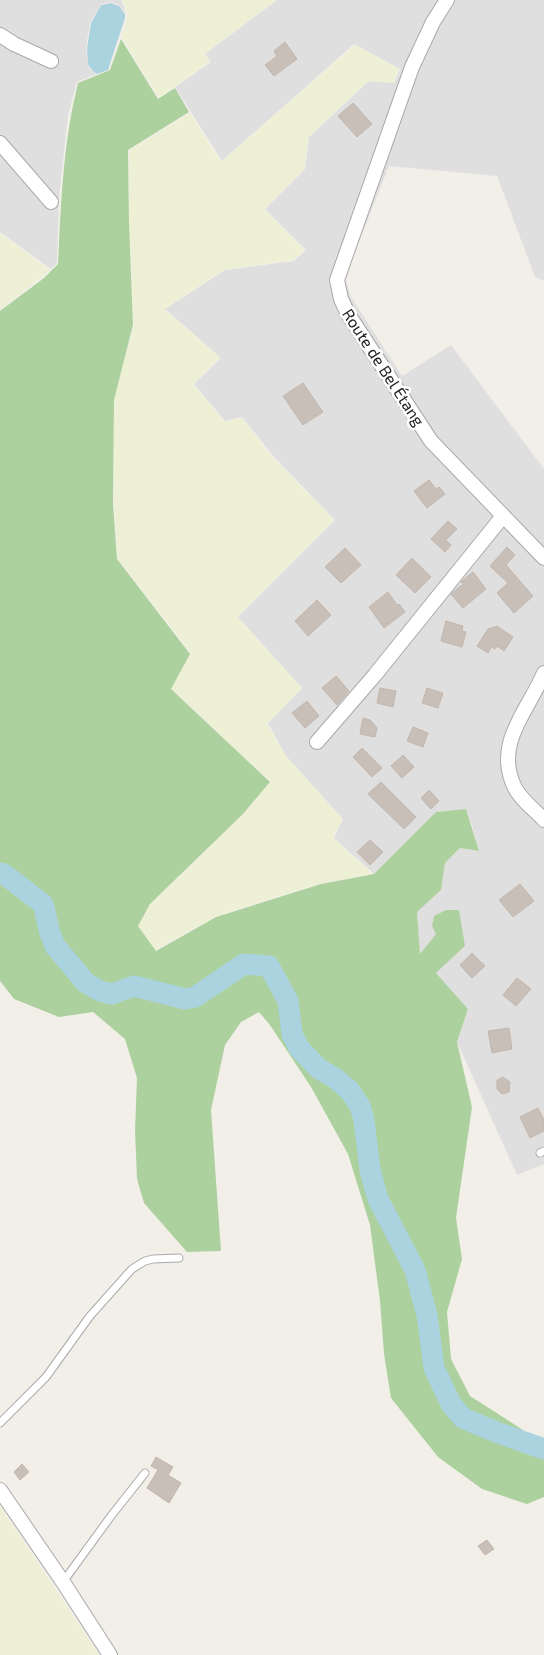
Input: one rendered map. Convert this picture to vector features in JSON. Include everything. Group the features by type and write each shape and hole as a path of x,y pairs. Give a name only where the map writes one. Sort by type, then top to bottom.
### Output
{"street":[{"name":"Route de Bel Étang","path":"447,0 433,22 412,67 337,280 341,299 348,314 431,441 544,558"},
{"path":"0,35 14,44 52,61"},
{"path":"0,143 51,202"},
{"path":"317,742 374,676 503,516"},
{"path":"544,673 513,730 508,754 510,772 516,790 544,820"},
{"path":"0,1490 110,1655"}],"lane":[{"path":"0,1423 46,1377 90,1316 132,1268 153,1259 179,1258"},
{"path":"63,1582 145,1473"}],"shaded area":[{"path":"0,0 121,0 126,13 119,5 111,2 101,4 90,23 86,47 88,64 90,69 97,74 77,82 68,115 59,197 57,263 51,269 0,232"},
{"path":"277,0 544,0 544,281 535,277 497,176 389,166 345,277 351,297 402,376 451,345 544,469 544,1164 517,1175 457,1042 468,1009 436,973 465,946 436,934 420,955 417,912 441,890 445,863 460,848 479,851 466,809 436,812 374,874 334,838 343,819 286,756 268,723 302,688 238,617 335,520 274,457 242,417 225,421 194,384 221,358 165,309 225,270 294,261 306,250 265,209 305,169 309,137 369,81 394,83 400,69 354,44 222,161 175,87 211,62 205,54"}],"green space":[{"path":"122,0 276,0 204,54 210,61 159,98 122,38 128,15"},
{"path":"121,39 158,99 175,88 189,112 128,150 133,325 114,400 113,504 117,559 190,654 171,689 270,782 243,814 150,904 138,926 156,951 216,917 321,884 374,874 436,812 466,809 479,851 460,848 445,863 441,890 417,912 420,954 436,934 432,926 434,916 446,910 459,910 465,946 436,973 468,1009 457,1042 472,1107 456,1218 462,1259 447,1312 451,1359 470,1396 520,1428 544,1448 544,1497 527,1504 482,1489 438,1457 391,1398 384,1354 380,1301 370,1225 348,1154 311,1087 270,1025 259,1012 241,1022 225,1045 211,1110 221,1251 187,1252 144,1203 137,1179 135,1130 137,1078 125,1039 93,1012 59,1017 14,999 0,981 0,311 44,278 58,264 66,150 78,83 110,70"},
{"path":"355,45 399,69 394,83 368,81 308,137 304,169 264,209 304,250 294,260 225,269 164,309 220,358 193,384 225,422 242,418 273,458 334,520 237,617 302,688 267,724 286,756 342,819 333,838 373,874 321,883 216,916 155,950 138,926 150,905 244,814 271,782 171,688 191,653 118,559 114,504 114,399 134,325 129,223 129,151 190,113 221,162"},
{"path":"0,233 50,270 0,310"},
{"path":"0,1506 99,1655 0,1655"}],"water":[{"path":"111,3 119,6 125,14 125,18 108,70 97,74 88,64 87,48 91,23 101,5"}],"building":[{"path":"285,42 297,59 274,76 265,65 277,56 274,51"},
{"path":"353,103 372,124 357,137 338,116"},
{"path":"303,383 323,412 303,425 283,396"},
{"path":"429,480 436,489 439,487 445,494 427,508 414,491"},
{"path":"448,521 457,529 446,540 451,545 445,552 431,539"},
{"path":"507,547 515,555 506,565 533,596 514,613 497,593 508,583 490,566"},
{"path":"345,548 361,565 341,583 325,567"},
{"path":"412,558 431,577 415,593 396,575"},
{"path":"473,572 486,589 463,608 451,594"},
{"path":"388,592 397,605 399,604 405,612 384,628 369,607"},
{"path":"317,600 331,615 308,636 295,621"},
{"path":"446,621 463,626 462,631 466,632 462,647 441,641"},
{"path":"497,626 513,637 504,651 497,646 495,649 491,647 488,653 477,646 488,629"},
{"path":"336,676 349,691 337,705 322,688"},
{"path":"380,688 396,691 393,707 377,703"},
{"path":"427,688 443,693 438,708 422,703"},
{"path":"307,701 319,716 305,728 292,713"},
{"path":"363,718 370,720 377,728 375,737 360,734"},
{"path":"413,727 428,733 423,747 407,741"},
{"path":"362,748 382,768 372,777 353,757"},
{"path":"403,755 414,767 402,778 391,766"},
{"path":"381,782 416,817 404,829 368,794"},
{"path":"429,790 439,801 431,809 421,798"},
{"path":"370,840 383,852 370,865 357,852"},
{"path":"520,884 534,901 513,917 499,900"},
{"path":"472,953 485,966 472,978 460,965"},
{"path":"517,978 531,989 516,1006 503,995"},
{"path":"509,1028 512,1049 492,1053 488,1031"},
{"path":"503,1077 510,1082 509,1092 502,1094 497,1089 497,1080"},
{"path":"538,1108 544,1120 544,1131 530,1138 520,1117"},
{"path":"156,1457 173,1467 168,1475 181,1483 169,1503 147,1488 158,1470 151,1466"},
{"path":"22,1464 29,1472 20,1480 14,1472"},
{"path":"487,1540 494,1549 485,1555 478,1546"}],"waterway":[{"path":"0,873 4,874 43,904 55,946 86,983 100,991 112,994 134,986 185,999 195,997 244,964 269,966 288,1001 292,1034 299,1048 318,1068 335,1078 350,1091 360,1106 364,1120 370,1170 378,1199 415,1270 427,1315 434,1368 451,1404 463,1418 544,1449"}]}
